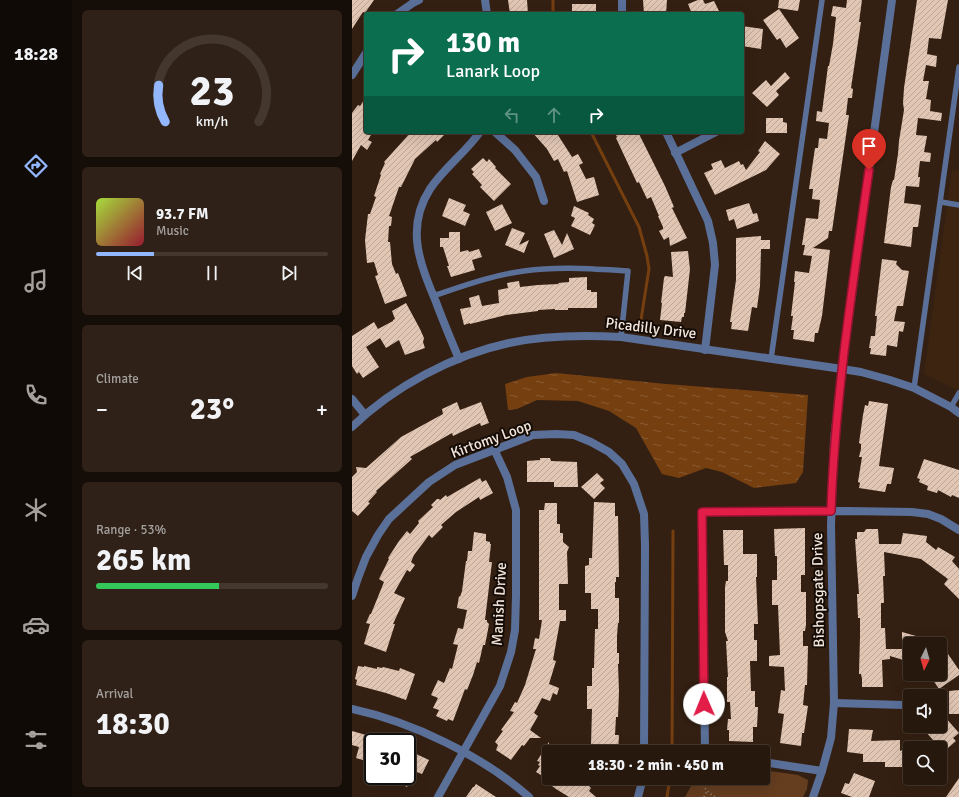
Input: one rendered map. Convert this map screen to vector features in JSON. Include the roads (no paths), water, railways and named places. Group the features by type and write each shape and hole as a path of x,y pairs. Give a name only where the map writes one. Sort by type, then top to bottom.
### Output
{"street":[{"path":"400,12 419,0"},
{"path":"485,0 487,12"},
{"path":"622,0 622,12"},
{"name":"Bishopsgate Drive","path":"813,797 831,738 834,703 831,511 834,440 842,369 892,0"},
{"path":"352,75 364,57"},
{"path":"459,359 422,269 417,247 417,226 422,205 429,191 441,174 470,146 479,134"},
{"path":"496,134 515,150 536,177 544,201"},
{"path":"667,134 708,221 713,243 715,265 705,350"},
{"path":"675,153 712,134"},
{"name":"Picadilly Drive","path":"352,427 385,399 418,378 459,359 509,343 540,338 593,335 621,337 842,369 890,380 914,388 959,412"},
{"path":"352,399 365,415"},
{"name":"Kirtomy Loop","path":"352,596 366,557 378,535 390,518 429,482 455,466 494,449 533,435 574,435 591,442 609,452 622,464 634,484 644,514 644,745"},
{"name":"Manish Drive","path":"438,797 500,686 511,652 515,630 516,510 507,477 494,449"},
{"path":"705,745 702,512 912,512 928,514 941,519 959,530"},
{"path":"834,703 903,705"},
{"path":"352,709 373,714 419,730 463,752 493,770 529,797"},
{"path":"770,763 822,771"},
{"path":"638,797 641,785"}],"lane":[{"path":"771,359 822,0"},
{"path":"914,388 959,68"},
{"path":"941,202 959,205"},
{"path":"433,296 480,281 524,271 577,268 628,271 621,337"},
{"path":"951,407 959,393"}],"water":[{"path":"556,373 666,384 808,395 803,472 796,483 754,488 722,472 706,468 679,478 662,474 636,428 609,411 578,401 537,400 517,409 508,410 505,384 527,377"}],"waterway":[{"path":"553,0 553,12"},
{"path":"592,134 639,227 647,256 649,269 640,326"},
{"path":"672,745 673,531"},
{"path":"667,797 669,785"}]}
